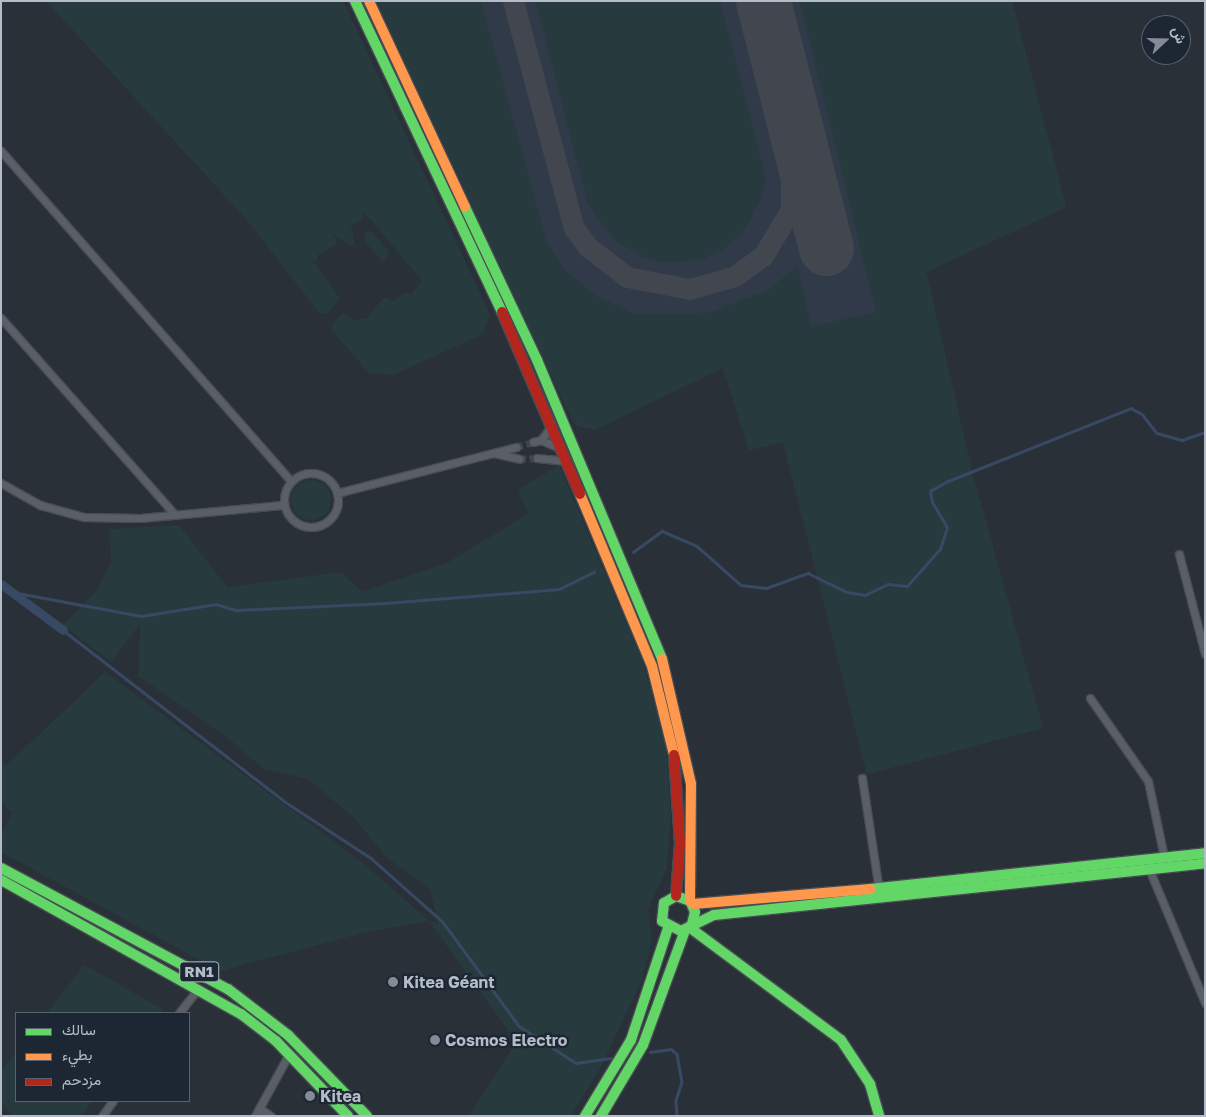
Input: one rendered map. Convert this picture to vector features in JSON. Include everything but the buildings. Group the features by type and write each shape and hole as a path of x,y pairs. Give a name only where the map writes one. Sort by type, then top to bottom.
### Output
{"main road":[{"path":"355,1 512,335 665,705 679,787 676,896 661,912 668,928 628,1046 585,1116"},
{"path":"368,1 523,330 675,694 691,784 691,902 689,927 642,1045 601,1116"},
{"path":"506,322 517,317"},
{"path":"512,335 523,330"},
{"path":"668,928 689,927 714,915 1205,853"},
{"path":"676,896 691,902 718,905 879,893 1205,863"},
{"name":"RN1","path":"1,868 228,988 288,1035 368,1116"},
{"name":"RN1","path":"1,880 240,1014 289,1054 348,1116"},
{"path":"689,927 829,1027 862,1069 879,1116"}],"street":[{"path":"2,153 291,481"},
{"path":"1,318 175,515"},
{"path":"541,440 551,426"},
{"path":"533,442 541,440 560,448"},
{"path":"336,493 516,447"},
{"path":"494,453 519,459"},
{"path":"537,458 564,461"},
{"path":"305,474 321,475 336,493 336,510 317,526 300,524 284,505 291,481 305,474"},
{"path":"1,483 40,505 84,517 175,515 284,505"},
{"path":"1179,554 1205,654"},
{"path":"1090,698 1148,781 1164,858"},
{"path":"862,778 879,893"},
{"path":"1149,868 1205,1003"},
{"path":"180,1012 198,989"},
{"path":"256,1116 289,1054"},
{"path":"102,1116 112,1102"},
{"path":"259,1108 271,1116"}],"shaded area":[{"path":"407,1 1012,1 1066,207 926,272 973,475 1043,728 867,774 783,442 749,450 723,368 594,430 576,425"}],"green space":[{"path":"46,1 343,1 490,314 483,334 393,375 369,373 331,329 333,323 343,313 353,320 367,318 384,297 393,301 406,292 410,295 422,281 372,221 363,212 363,218 351,226 356,248 332,234 338,243 318,255 316,262 305,260 316,264 340,299 329,312 320,314 246,219"},
{"path":"376,1 481,1 546,240 565,270 595,295 635,314 708,313 766,291 798,267 811,327 876,312 800,1 1012,1 1066,207 926,272 973,475 1043,728 867,774 783,442 749,450 723,368 594,430 573,422"},
{"path":"536,1 720,1 766,178 760,202 742,233 723,249 704,259 667,263 643,257 615,240 598,220 587,201"},
{"path":"366,231 372,231 389,252 384,263 364,241"},
{"path":"559,465 644,665 666,744 671,816 667,867 648,910 652,939 642,980 601,1067 571,1116 469,1116 513,1047 508,1030 429,921 438,923 430,888 388,859 353,817 308,779 264,769 223,734 138,676 140,624 111,662 63,625 98,589 111,563 109,529 179,525 227,587 341,572 362,592 447,563 528,514 518,490"},
{"path":"315,480 322,483 328,489 331,500 330,508 322,517 315,520 307,520 300,517 292,508 291,496 294,489 303,481"},
{"path":"105,672 363,863 429,921 362,933 220,971 1,852 1,835 12,812 1,802 1,762 6,766"},
{"path":"84,965 163,1009 160,1012 48,1012"},
{"path":"15,1053 15,1102 91,1102 81,1116 13,1116 1,1103 1,1072"}],"waterway":[{"path":"633,552 662,531 697,546 741,585 766,588 808,573 847,592 865,595 888,584 907,586 940,549 947,528 932,502 930,491 948,481 1131,408 1142,414 1157,433 1182,440 1205,432"},
{"path":"12,592 141,616 216,604 236,610 386,603 559,589 594,572"},
{"path":"1,584 63,630"},
{"path":"63,630 284,801 371,858 443,922 519,1026 576,1063 611,1058"},
{"path":"650,1052 671,1049 677,1054 682,1082 676,1101 677,1116"}],"taxiway":[{"path":"513,1 574,228 588,247 627,277 690,289 735,276 763,256 791,209 791,111"}],"runway":[{"path":"763,1 826,248"}],"tunnel":[{"path":"516,447 533,442"},
{"path":"519,459 537,458"}],"traffic: fast":[{"path":"355,1 502,312"},
{"path":"465,207 537,360 662,659"},
{"path":"870,889 1205,853"},
{"path":"692,924 695,912 690,901 676,896 664,903 662,921 681,931 714,915 1205,863"},
{"path":"1,868 228,989 288,1035 367,1116"},
{"path":"1,880 241,1014 276,1041 348,1116"},
{"path":"689,927 841,1040 870,1084 879,1116"},
{"path":"585,1116 631,1040 668,928"},
{"path":"601,1116 643,1045 685,930"}],"traffic: slow":[{"path":"369,1 465,207"},
{"path":"580,494 652,666 674,755"},
{"path":"662,659 691,784 690,901"},
{"path":"693,904 870,889"}],"traffic: jam":[{"path":"502,312 580,494"},
{"path":"674,755 680,843 676,896"}],"place":[{"name":"Kitea Géant","path":"393,982"},
{"name":"Cosmos Electro","path":"435,1040"},
{"name":"Kitea","path":"310,1096"}]}
